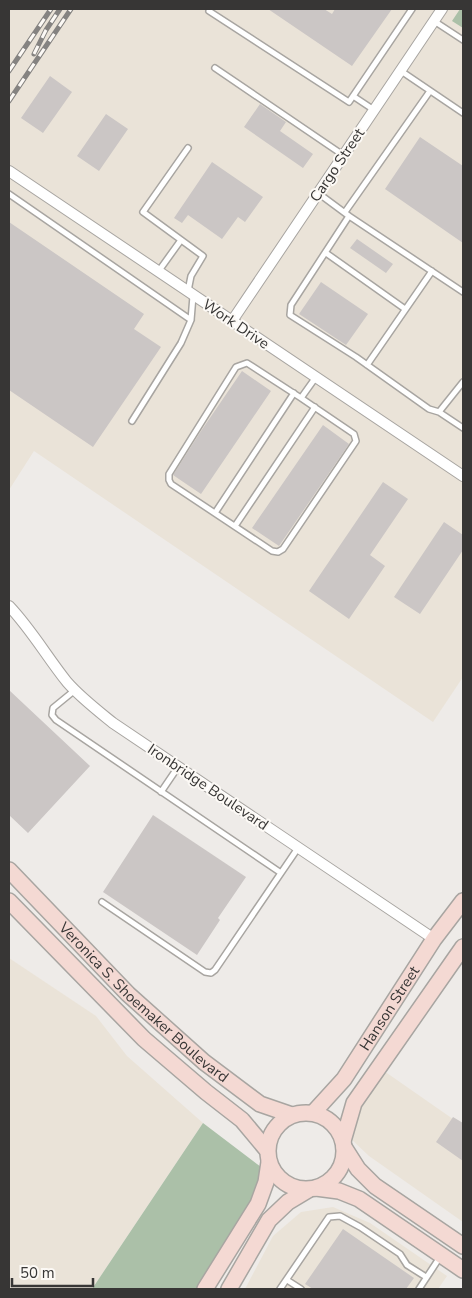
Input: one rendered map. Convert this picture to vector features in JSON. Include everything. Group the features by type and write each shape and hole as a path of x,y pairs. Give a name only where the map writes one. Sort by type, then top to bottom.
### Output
{"street":[{"name":"Cargo Street","path":"232,321 442,9"},
{"name":"Work Drive","path":"9,171 463,476"},
{"name":"Ironbridge Boulevard","path":"9,606 89,705 434,939"},
{"name":"Veronica S. Shoemaker Boulevard","path":"9,870 128,994 204,1062 260,1104 292,1115"},
{"name":"Veronica S. Shoemaker Boulevard","path":"9,901 144,1039 242,1120 268,1156"},
{"name":"Hanson Street","path":"313,1113 344,1080 434,939 463,901"},
{"name":"Hanson Street","path":"229,1289 269,1220 288,1202 326,1184 334,1177 344,1158 344,1144 354,1103 463,947"},
{"path":"205,1289 258,1204 266,1182 269,1139 274,1129 282,1120 302,1112 323,1116 332,1122 339,1130 344,1144 358,1169 375,1186 463,1246"},
{"path":"268,1156 273,1171 288,1185 298,1189 339,1191 352,1196 442,1254 463,1270"}],"lane":[{"path":"210,9 349,102 412,9"},
{"path":"434,21 463,40"},
{"path":"215,68 343,155"},
{"path":"400,71 463,113"},
{"path":"430,91 347,214 326,253 291,305 290,315 367,365 429,409 439,412 463,428"},
{"path":"352,96 374,110"},
{"path":"132,421 181,343 191,320 191,276 203,256 143,212 188,148"},
{"path":"317,193 463,292"},
{"path":"9,194 191,320"},
{"path":"158,272 181,240"},
{"path":"326,253 405,309"},
{"path":"367,365 432,271"},
{"path":"247,363 294,393 354,434 356,441 283,549 278,552 272,550 171,484 169,474 236,366 247,363"},
{"path":"301,398 316,377"},
{"path":"439,412 463,382"},
{"path":"216,513 294,393"},
{"path":"235,526 315,407"},
{"path":"75,690 52,708 52,715 56,720 281,873"},
{"path":"162,792 178,767"},
{"path":"102,902 205,972 211,973 215,970 298,848"},
{"path":"280,1289 329,1217 340,1216 400,1254 407,1265 426,1277"},
{"path":"419,1289 442,1254"},
{"path":"287,1280 301,1289"}],"shaded area":[{"path":"9,9 463,9 463,677 433,722 34,451 9,490"},
{"path":"9,958 96,1016 127,1056 203,1123 92,1289 9,1289"},
{"path":"384,1071 463,1126 463,1222 369,1156 350,1138 360,1106"},
{"path":"333,1207 370,1223 447,1276 438,1289 245,1289 273,1236 301,1212"}],"green space":[{"path":"460,9 463,9 463,28 452,21"},
{"path":"203,1123 261,1167 252,1199 198,1289 92,1289"}],"building":[{"path":"268,9 324,9 332,14 335,9 392,9 352,66"},
{"path":"50,76 72,92 43,133 21,118"},
{"path":"260,104 286,122 280,131 313,154 303,168 244,127"},
{"path":"106,114 128,129 99,171 77,156"},
{"path":"420,137 463,166 463,243 385,189"},
{"path":"212,162 263,197 245,222 238,217 222,239 188,215 182,223 174,218"},
{"path":"9,222 144,314 134,329 161,347 93,447 9,390"},
{"path":"357,239 393,264 386,273 350,248"},
{"path":"321,282 368,314 346,345 299,314"},
{"path":"242,371 271,391 201,494 173,475"},
{"path":"323,425 349,444 279,546 252,528"},
{"path":"383,482 408,499 370,555 385,566 349,619 309,591"},
{"path":"444,522 463,535 463,550 420,614 394,597"},
{"path":"9,690 90,766 28,833 9,815"},
{"path":"153,815 246,877 218,918 220,920 197,955 103,892"},
{"path":"453,1117 463,1123 463,1161 436,1142"},
{"path":"343,1229 414,1278 406,1289 313,1289 305,1284"}],"railway":[{"path":"9,71 51,9"},
{"path":"34,54 46,30 60,9"},
{"path":"9,101 71,9"}]}
